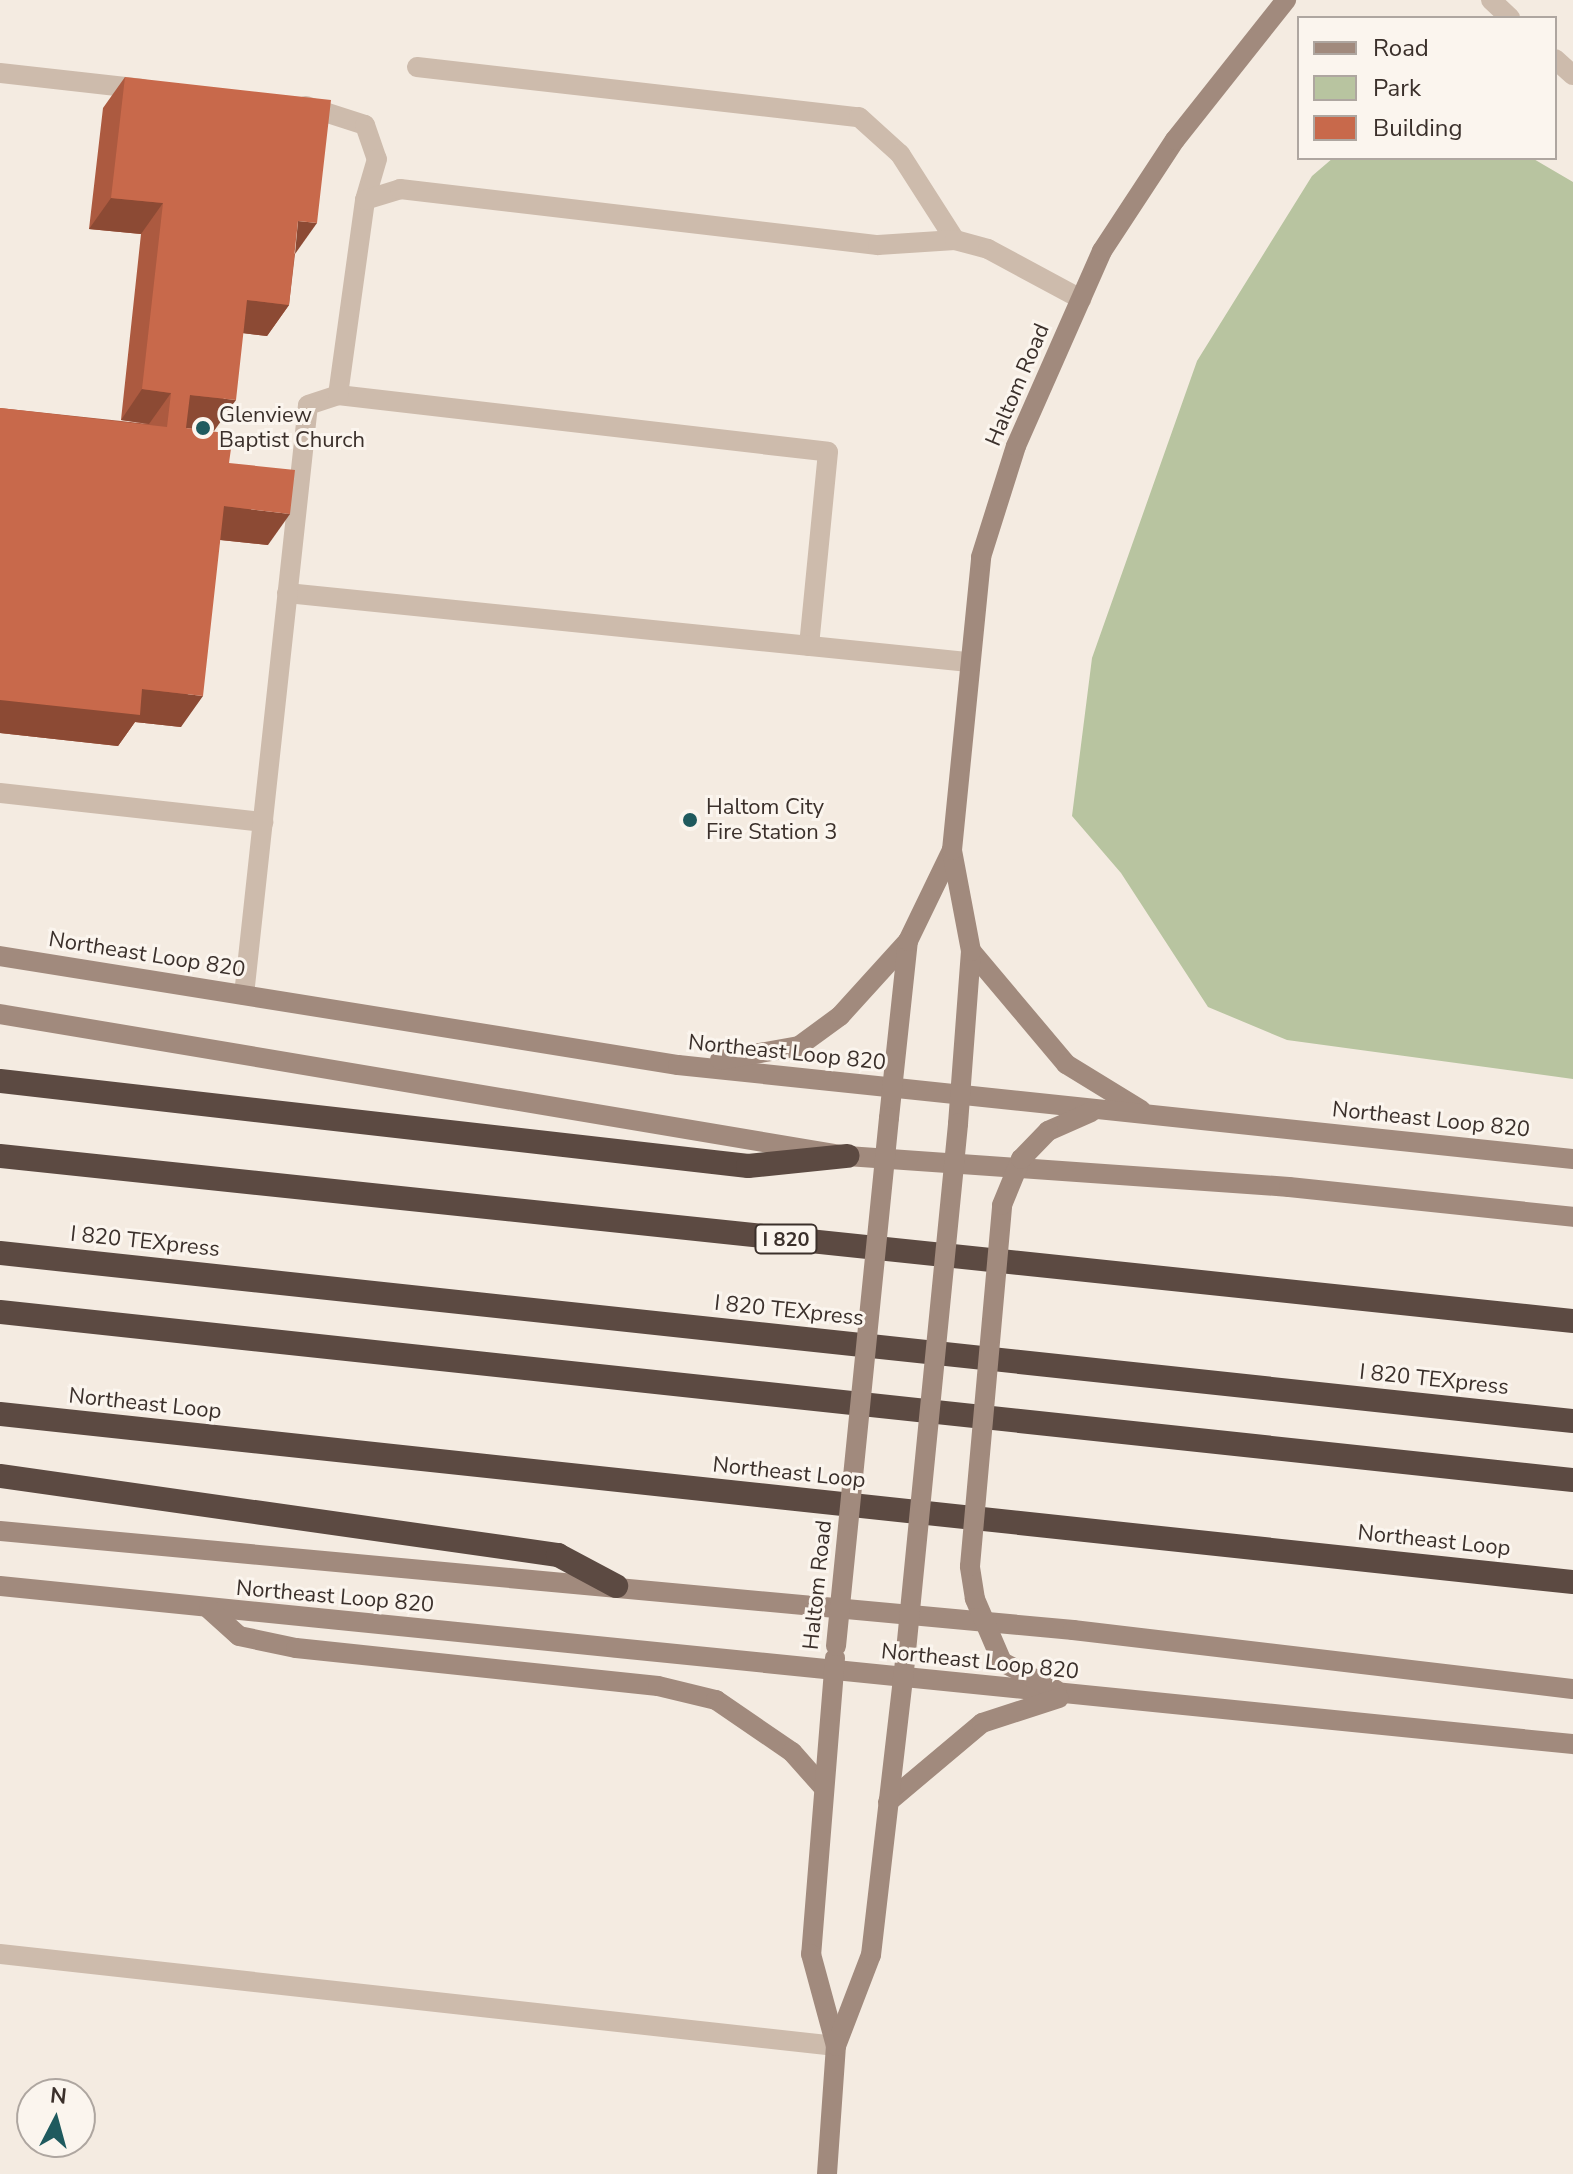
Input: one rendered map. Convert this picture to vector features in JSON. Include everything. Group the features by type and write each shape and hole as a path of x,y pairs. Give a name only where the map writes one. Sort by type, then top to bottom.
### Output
{"highway":[{"path":"0,1081 748,1166 847,1156"},
{"name":"I 820","path":"0,1156 1573,1321"},
{"name":"I 820 TEXpress","path":"0,1253 1573,1421"},
{"path":"0,1312 1573,1480"},
{"name":"Northeast Loop","path":"0,1414 1573,1582"},
{"path":"0,1476 558,1555 616,1586"}],"main road":[{"name":"Haltom Road","path":"827,2174 836,2046 871,1955 906,1651 958,1124 971,951 952,850 967,662 981,557 1016,446 1102,251 1175,140 1286,0"},
{"name":"Haltom Road","path":"836,2046 811,1954 833,1669 908,941 952,850"},
{"path":"678,1065 799,1046 840,1016 908,941"},
{"path":"971,951 1066,1064 1151,1115"},
{"name":"Northeast Loop 820","path":"0,956 678,1065 1573,1159"},
{"path":"0,1014 847,1156 1289,1187 1573,1217"},
{"path":"1067,1695 1002,1662 970,1566 1002,1205 1021,1159 1048,1131 1095,1110"},
{"path":"0,1531 379,1571 616,1586 1573,1689"},
{"name":"Northeast Loop 820","path":"0,1586 1573,1744"},
{"path":"209,1609 239,1636 296,1648 658,1686 716,1700 792,1752 823,1787"},
{"path":"888,1802 982,1723 1067,1695"}],"street":[{"path":"1491,0 1508,16"},
{"path":"1557,61 1573,75"},
{"path":"417,67 859,117 900,154 955,240"},
{"path":"0,73 164,91"},
{"path":"284,102 365,125 377,159 365,200 338,395"},
{"path":"365,200 400,189 878,245 955,240 988,249 1081,299"},
{"path":"244,995 308,405 338,395 828,452 809,646"},
{"path":"287,593 967,662"},
{"path":"0,793 263,822"},
{"path":"0,1954 836,2046"}],"green space":[{"path":"1331,160 1535,160 1573,182 1573,1079 1287,1040 1208,1007 1121,873 1072,816 1092,658 1197,361 1312,176"}],"building":[{"name":"Glenview Baptist Church","path":"125,77 331,100 317,223 298,221 289,305 247,300 236,400 190,395 186,428 233,434 229,463 295,470 290,514 224,506 203,696 142,689 140,715 0,700 0,408 167,427 171,393 142,389 163,203 111,198"}],"place":[{"name":"Glenview Baptist Church","path":"203,428"},
{"name":"Haltom City Fire Station 3","path":"690,820"}]}
